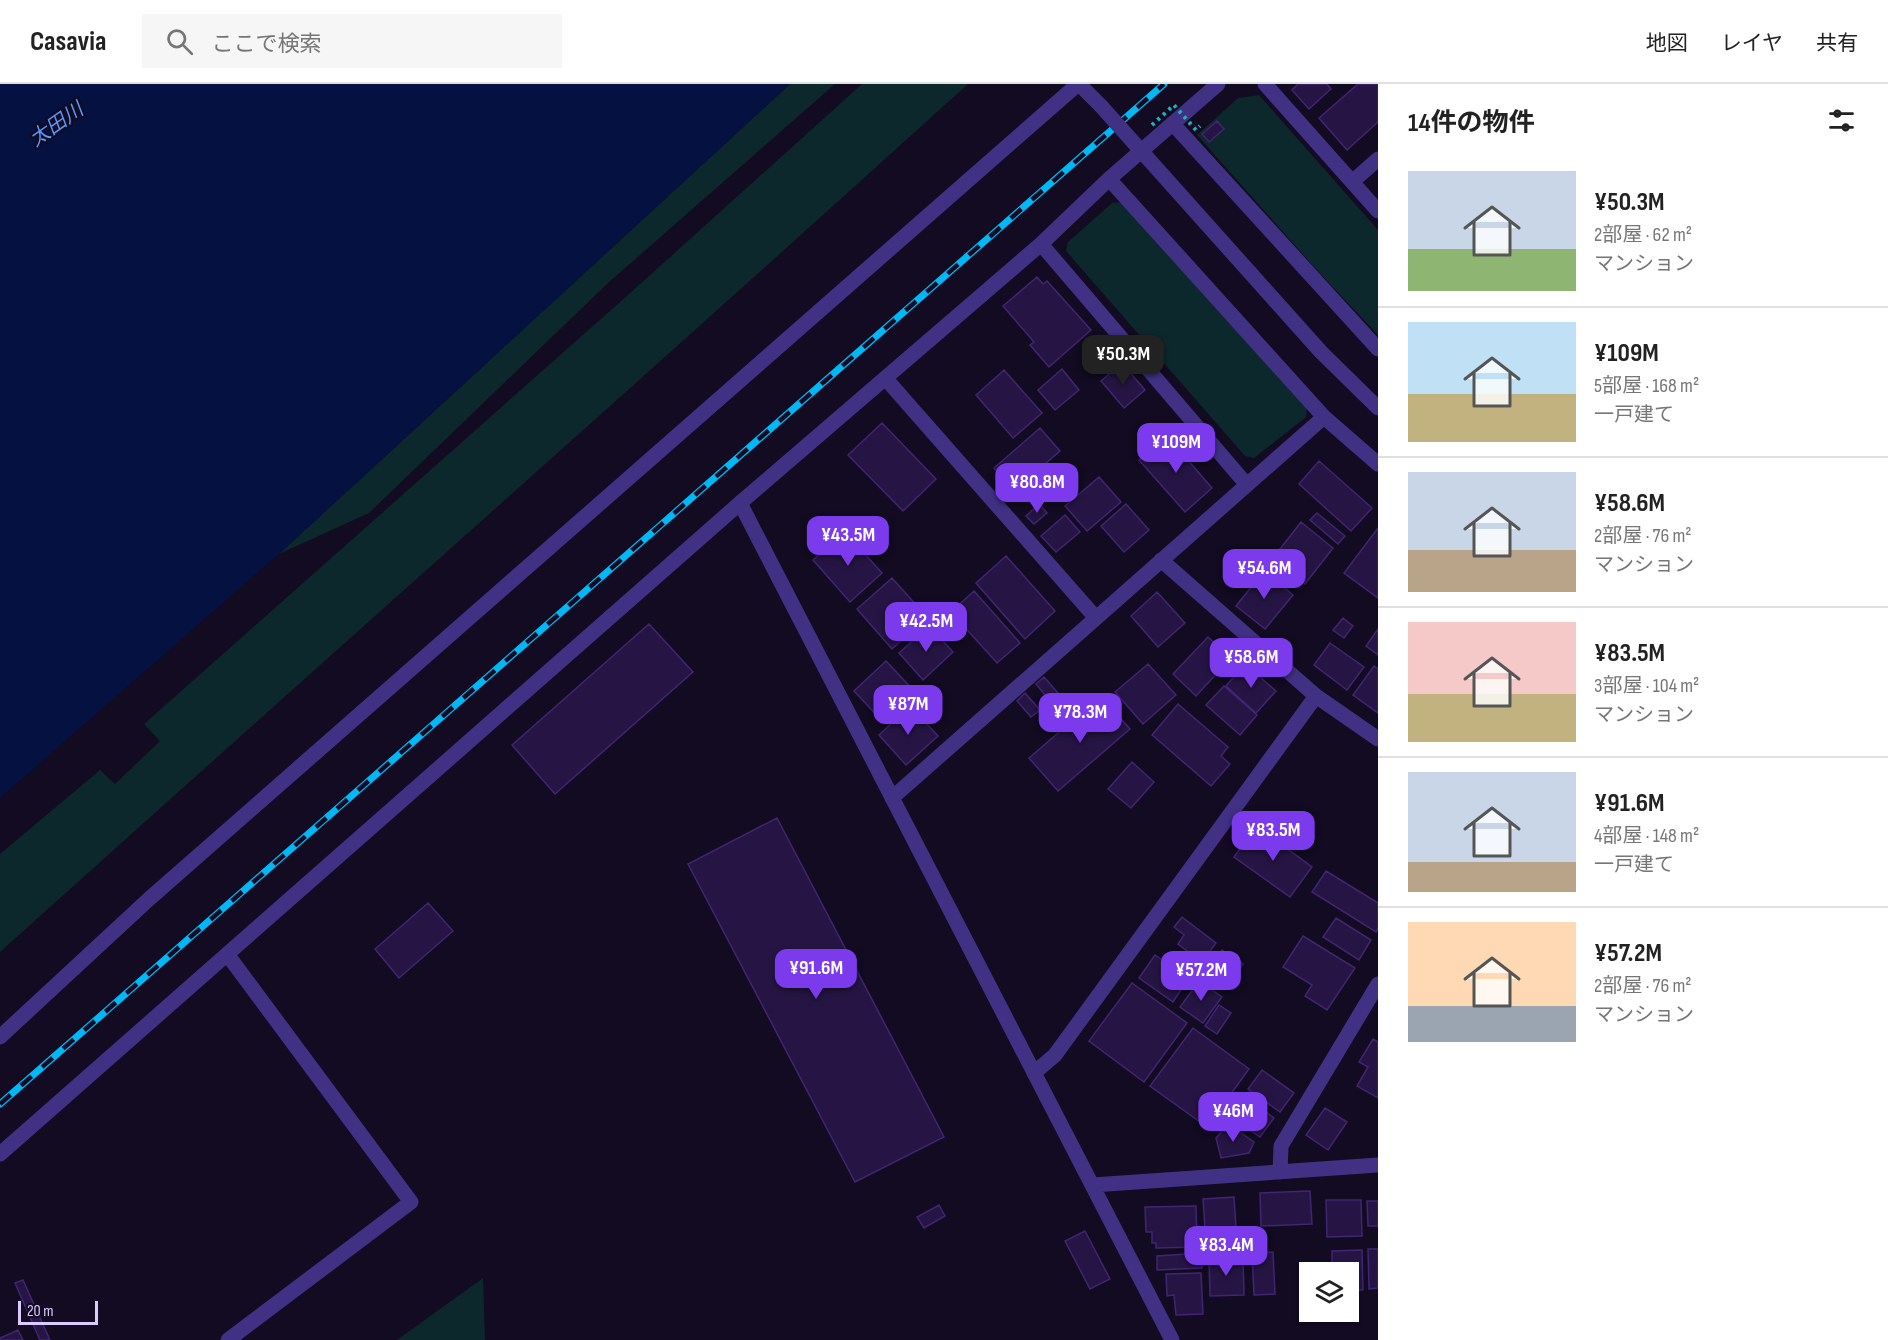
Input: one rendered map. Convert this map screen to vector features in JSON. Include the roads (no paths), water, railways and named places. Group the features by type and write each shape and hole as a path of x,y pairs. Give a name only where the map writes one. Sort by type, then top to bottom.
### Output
{"street":[{"path":"0,1037 149,899 1079,84 1321,352 1378,408"},
{"path":"0,1154 740,503 1041,244 1109,179 1218,84"},
{"path":"1265,84 1378,211"},
{"path":"1173,124 1378,349"},
{"path":"1352,182 1378,159"},
{"path":"1109,179 1324,417 1378,464"},
{"path":"1041,244 1247,485"},
{"path":"886,379 1096,618"},
{"path":"892,798 1324,417"},
{"path":"740,503 1172,1340"},
{"path":"1161,560 1316,696 1378,739"},
{"path":"1034,1073 1055,1055 1316,696"},
{"path":"227,954 411,1202 228,1340"},
{"path":"1280,1172 1281,1146 1378,984"},
{"path":"1093,1185 1378,1166"}],"water":[{"name":"太田川","path":"0,84 790,84 279,554 0,798"}],"railway":[{"path":"0,1104 1164,84"}]}
